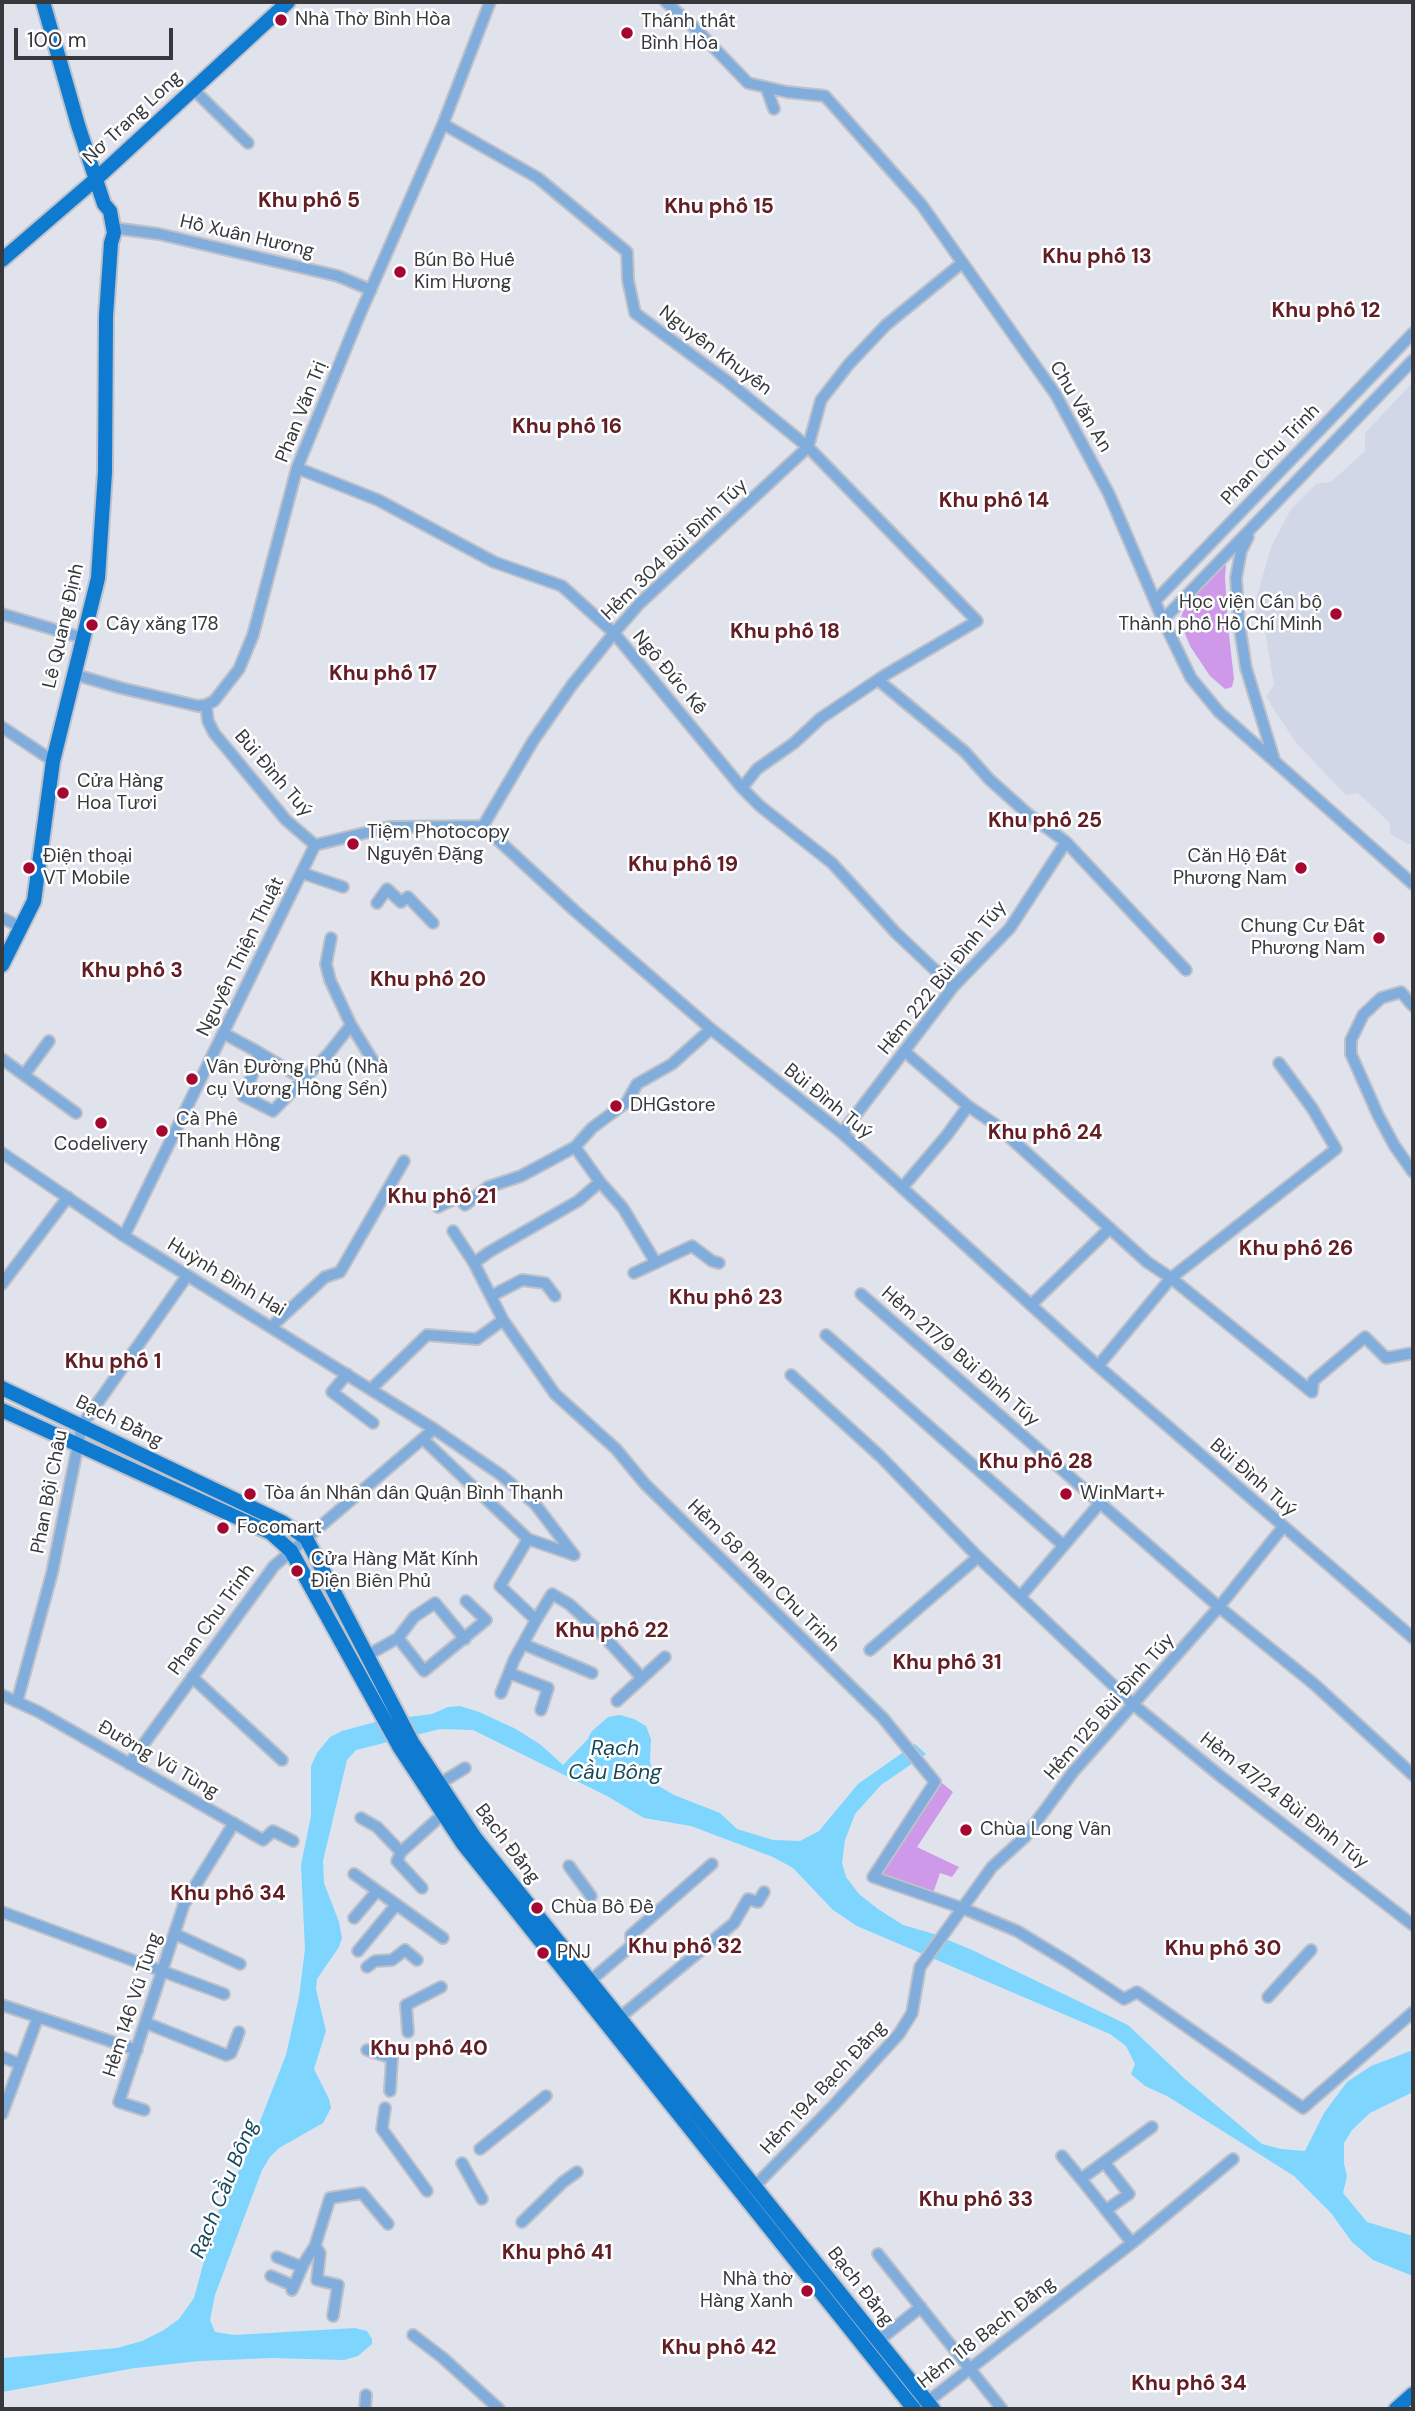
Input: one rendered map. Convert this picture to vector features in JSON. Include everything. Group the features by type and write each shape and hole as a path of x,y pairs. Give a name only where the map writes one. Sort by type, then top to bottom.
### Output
{"main road":[{"name":"Lê Quang Định","path":"2,964 34,901 53,761 99,578 105,472 106,316 112,236 106,233 102,212 104,204 43,2"},
{"name":"Nơ Trang Long","path":"2,260 96,179 288,2"},
{"name":"Bạch Đằng","path":"2,1388 282,1522 306,1538 366,1656 387,1710"},
{"name":"Bạch Đằng","path":"2,1410 271,1533 291,1551 387,1710 443,1814 463,1844 754,2187 878,2341 923,2407"},
{"name":"Bạch Đằng","path":"406,1745 439,1784 476,1839 590,1981 613,2022 743,2197 923,2407"},
{"path":"743,2197 754,2187"},
{"path":"1396,2409 1413,2394"}],"street":[{"name":"Phan Văn Trị","path":"206,705 222,694 245,656 298,468 443,124 490,2"},
{"name":"Chu Văn An","path":"666,2 748,83 825,96 921,204 1055,395 1109,494 1191,678 1219,712 1413,884"},
{"path":"766,87 774,109"},
{"path":"193,89 248,144"},
{"name":"Nguyễn Khuyến","path":"443,124 538,178 627,252 628,280 635,313 727,380 808,447 976,621 878,680"},
{"name":"Hồ Xuân Hương","path":"112,236 159,234 338,276 371,290"},
{"path":"808,447 821,400 849,364 886,325 962,263"},
{"name":"Phan Chu Trinh","path":"1155,601 1413,333"},
{"name":"Phan Chu Trinh","path":"1163,620 1413,360"},
{"path":"1316,434 1329,447"},
{"name":"Hẻm 304 Bùi Đình Túy","path":"483,826 533,741 572,685 614,633 640,603 808,447"},
{"name":"Ngô Đức Kế","path":"298,468 378,500 494,562 562,586 614,633 742,788 760,806 832,863 896,933 953,987"},
{"name":"Phan Chu Trinh","path":"1253,527 1241,551 1236,578 1239,623 1245,668 1275,761"},
{"path":"2,614 83,638"},
{"path":"73,674 156,697 192,705 206,705"},
{"path":"742,788 757,769 794,743 821,718 878,680 965,752 989,779 1028,814 1066,842 1186,970"},
{"name":"Bùi Đình Tuý","path":"206,705 208,721 214,733 286,820 315,845 389,827 483,826 575,911 711,1029 842,1133 1098,1366 1413,1638"},
{"path":"2,727 53,761"},
{"name":"Hẻm 222 Bùi Đình Túy","path":"842,1133 953,987 1010,928 1066,842"},
{"name":"Nguyễn Thiện Thuật","path":"124,1236 315,845"},
{"path":"302,873 343,887"},
{"path":"377,903 387,889 401,902 408,897 433,923"},
{"path":"2,918 21,927"},
{"path":"331,938 326,964 330,980 351,1025 378,1069"},
{"path":"1413,1006 1401,992 1381,998 1363,1015 1351,1040 1351,1054 1378,1115 1394,1146 1413,1172"},
{"path":"258,1052 257,1064 243,1096 273,1111 329,1053 351,1025"},
{"path":"438,1207 458,1197 465,1205 488,1187 521,1176 575,1147 592,1128 627,1102 637,1084 671,1064 711,1029"},
{"path":"223,1033 293,1073"},
{"path":"24,1076 49,1041"},
{"path":"904,1051 968,1106 996,1125 1147,1262 1171,1278 1312,1392 1313,1381 1365,1337 1387,1359 1413,1353"},
{"path":"2,1059 76,1113"},
{"path":"1098,1366 1171,1278 1336,1149 1312,1108 1279,1063"},
{"path":"902,1188 968,1106"},
{"path":"575,1147 623,1208 656,1264"},
{"name":"Huỳnh Đình Hai","path":"2,1153 124,1236 434,1429 522,1491 575,1555 528,1539"},
{"path":"272,1326 325,1277 340,1272 404,1161"},
{"path":"474,1263 578,1201 600,1182"},
{"path":"2,1284 68,1197"},
{"path":"1031,1305 1110,1228"},
{"name":"Hẻm 58 Phan Chu Trinh","path":"453,1231 474,1263 503,1320 555,1394 616,1448 645,1484 889,1726 935,1782 873,1877 962,1908"},
{"path":"634,1273 692,1246 719,1263"},
{"name":"Phan Bội Châu","path":"17,1702 52,1573 82,1425 187,1276"},
{"path":"491,1297 522,1280 545,1283 555,1297"},
{"name":"Hẻm 217/9 Bùi Đình Túy","path":"861,1294 1219,1607 1314,1685 1413,1775"},
{"path":"371,1389 427,1335 477,1339 503,1320"},
{"path":"826,1335 1063,1545"},
{"path":"347,1374 332,1392 373,1423"},
{"name":"Hẻm 47/24 Bùi Đình Túy","path":"791,1374 1134,1705 1219,1775 1413,1924"},
{"name":"Phan Chu Trinh","path":"129,1764 274,1566 434,1429"},
{"path":"423,1439 528,1539 500,1586 536,1620"},
{"path":"1020,1597 1100,1503"},
{"name":"Hẻm 125 Bùi Đình Túy","path":"920,1967 992,1867 1025,1837 1073,1773 1219,1607 1283,1527"},
{"path":"870,1650 978,1557"},
{"path":"501,1693 523,1644 552,1594 569,1604 600,1632 642,1678"},
{"path":"398,1638 424,1671 486,1620 466,1601"},
{"path":"366,1656 398,1638 414,1617 435,1603 465,1639"},
{"path":"523,1644 592,1673"},
{"path":"617,1702 665,1657"},
{"path":"509,1673 548,1688 541,1710"},
{"path":"192,1677 282,1760"},
{"name":"Đường Vũ Tùng","path":"2,1695 39,1712 263,1840 273,1831 293,1841"},
{"path":"439,1784 465,1768"},
{"path":"422,1888 397,1861 401,1852 443,1814"},
{"path":"361,1818 377,1828 401,1852"},
{"name":"Hẻm 146 Vũ Tùng","path":"144,2110 119,2102 184,1904 234,1824"},
{"path":"590,1981 632,1945 631,1935 712,1864"},
{"path":"569,1867 592,1896"},
{"path":"354,1874 443,1938"},
{"path":"354,1918 377,1891"},
{"path":"613,2022 734,1923 748,1899 758,1902 764,1892"},
{"path":"358,1951 396,1905"},
{"path":"962,1908 1017,1931 1124,1999 1137,1992 1303,2108 1413,2012"},
{"path":"2,1912 224,1994"},
{"path":"174,1934 240,1964"},
{"path":"368,1967 375,1961 393,1961 405,1950 417,1960"},
{"path":"1268,1997 1311,1950"},
{"name":"Hẻm 194 Bạch Đằng","path":"754,2187 899,2034 912,2013 920,1967"},
{"path":"408,2032 406,2005 441,1987"},
{"path":"2,2005 137,2050"},
{"path":"2,2114 38,2017"},
{"path":"146,2023 226,2055 231,2053 239,2032"},
{"path":"367,2050 392,2057 390,2091"},
{"path":"2,2057 20,2064"},
{"path":"480,2149 546,2096"},
{"path":"385,2108 382,2129 427,2191"},
{"path":"1081,2179 1152,2127"},
{"path":"1062,2156 1132,2243"},
{"name":"Hẻm 118 Bạch Đằng","path":"923,2407 1132,2243 1233,2159"},
{"path":"1104,2162 1129,2194 1106,2210"},
{"path":"462,2163 482,2199"},
{"path":"522,2222 577,2172"},
{"path":"271,2276 293,2288 315,2246 330,2198 362,2193 388,2224"},
{"path":"315,2246 320,2253 317,2280 338,2285 333,2316"},
{"path":"878,2253 1002,2409"},
{"path":"277,2257 302,2267"},
{"path":"878,2341 921,2307"},
{"path":"413,2335 443,2358 499,2409"},
{"path":"365,2409 366,2395"}],"shaded area":[{"name":"Học viện Cán bộ Thành phố Hồ Chí Minh","path":"1413,382 1413,844 1408,844 1390,834 1390,823 1358,793 1346,795 1298,745 1276,713 1266,696 1274,685 1263,619 1253,610 1271,547 1291,509 1316,484 1331,482 1365,451 1365,433"},
{"path":"1226,564 1228,626 1234,679 1232,687 1225,689 1210,676 1190,646 1181,624 1187,604"},
{"path":"942,1783 953,1792 917,1847 959,1867 952,1877 940,1873 933,1893 879,1873"}],"water":[{"name":"Rạch Cầu Bông","path":"460,1706 516,1729 541,1745 563,1765 588,1739 591,1732 608,1717 620,1715 634,1719 646,1726 651,1739 650,1761 655,1784 674,1795 720,1813 737,1829 773,1840 800,1841 819,1831 858,1784 915,1744 926,1754 881,1785 855,1814 845,1840 842,1863 846,1877 859,1894 903,1925 972,1950 1128,2025 1185,2079 1262,2144 1281,2149 1305,2151 1324,2113 1347,2082 1371,2066 1413,2050 1413,2092 1370,2113 1352,2130 1344,2143 1347,2176 1343,2193 1367,2222 1413,2236 1413,2276 1373,2260 1352,2242 1331,2213 1294,2176 1167,2096 1145,2086 1131,2074 1135,2064 1126,2046 1110,2034 857,1926 833,1910 793,1868 773,1857 691,1826 644,1818 607,1796 473,1730 440,1729 356,1750 347,1760 323,1861 324,1883 339,1922 342,1938 339,1947 317,1979 316,1989 326,2031 314,2069 331,2108 323,2123 279,2148 262,2170 215,2295 210,2320 215,2332 234,2335 355,2328 367,2331 372,2344 358,2356 344,2360 272,2358 200,2361 135,2368 2,2392 2,2358 117,2348 142,2341 179,2319 194,2298 221,2204 246,2157 286,2055 299,1997 305,1949 301,1865 311,1816 311,1766 317,1753 330,1737 342,1731 379,1721 432,1714 448,1707"}],"place":[{"name":"Nhà Thờ Bình Hòa","path":"281,20"},
{"name":"Thánh thất Bình Hòa","path":"627,33"},
{"name":"Bún Bò Huế Kim Hương","path":"400,272"},
{"name":"Học viện Cán bộ Thành phố Hồ Chí Minh","path":"1336,614"},
{"name":"Cây xăng 178","path":"92,625"},
{"name":"Cửa Hàng Hoa Tươi","path":"63,793"},
{"name":"Tiệm Photocopy Nguyễn Đặng","path":"353,844"},
{"name":"Điện thoại VT Mobile","path":"29,868"},
{"name":"Căn Hộ Đất Phương Nam","path":"1301,868"},
{"name":"Chung Cư Đất Phương Nam","path":"1379,938"},
{"name":"Vân Đường Phủ (Nhà cụ Vương Hồng Sển)","path":"192,1079"},
{"name":"DHGstore","path":"616,1106"},
{"name":"Codelivery","path":"101,1123"},
{"name":"Cà Phê Thanh Hồng","path":"162,1131"},
{"name":"Tòa án Nhân dân Quận Bình Thạnh","path":"250,1494"},
{"name":"WinMart+","path":"1066,1494"},
{"name":"Focomart","path":"223,1528"},
{"name":"Cửa Hàng Mắt Kính Điện Biên Phủ","path":"297,1571"},
{"name":"Chùa Long Vân","path":"966,1830"},
{"name":"Chùa Bồ Đề","path":"537,1908"},
{"name":"PNJ","path":"543,1953"},
{"name":"Nhà thờ Hàng Xanh","path":"807,2291"}],"district":[{"name":"Khu phố 5","path":"309,201"},
{"name":"Khu phố 15","path":"719,207"},
{"name":"Khu phố 13","path":"1097,257"},
{"name":"Khu phố 12","path":"1326,311"},
{"name":"Khu phố 16","path":"567,427"},
{"name":"Khu phố 14","path":"994,501"},
{"name":"Khu phố 18","path":"785,632"},
{"name":"Khu phố 17","path":"383,674"},
{"name":"Khu phố 25","path":"1045,821"},
{"name":"Khu phố 19","path":"683,865"},
{"name":"Khu phố 3","path":"132,971"},
{"name":"Khu phố 20","path":"428,980"},
{"name":"Khu phố 24","path":"1045,1133"},
{"name":"Khu phố 21","path":"442,1197"},
{"name":"Khu phố 26","path":"1296,1249"},
{"name":"Khu phố 23","path":"726,1298"},
{"name":"Khu phố 1","path":"113,1362"},
{"name":"Khu phố 28","path":"1036,1462"},
{"name":"Khu phố 22","path":"612,1631"},
{"name":"Khu phố 31","path":"947,1663"},
{"name":"Khu phố 34","path":"228,1894"},
{"name":"Khu phố 32","path":"685,1947"},
{"name":"Khu phố 30","path":"1223,1949"},
{"name":"Khu phố 40","path":"429,2049"},
{"name":"Khu phố 33","path":"976,2200"},
{"name":"Khu phố 41","path":"557,2253"},
{"name":"Khu phố 42","path":"719,2348"},
{"name":"Khu phố 34","path":"1189,2384"}]}
